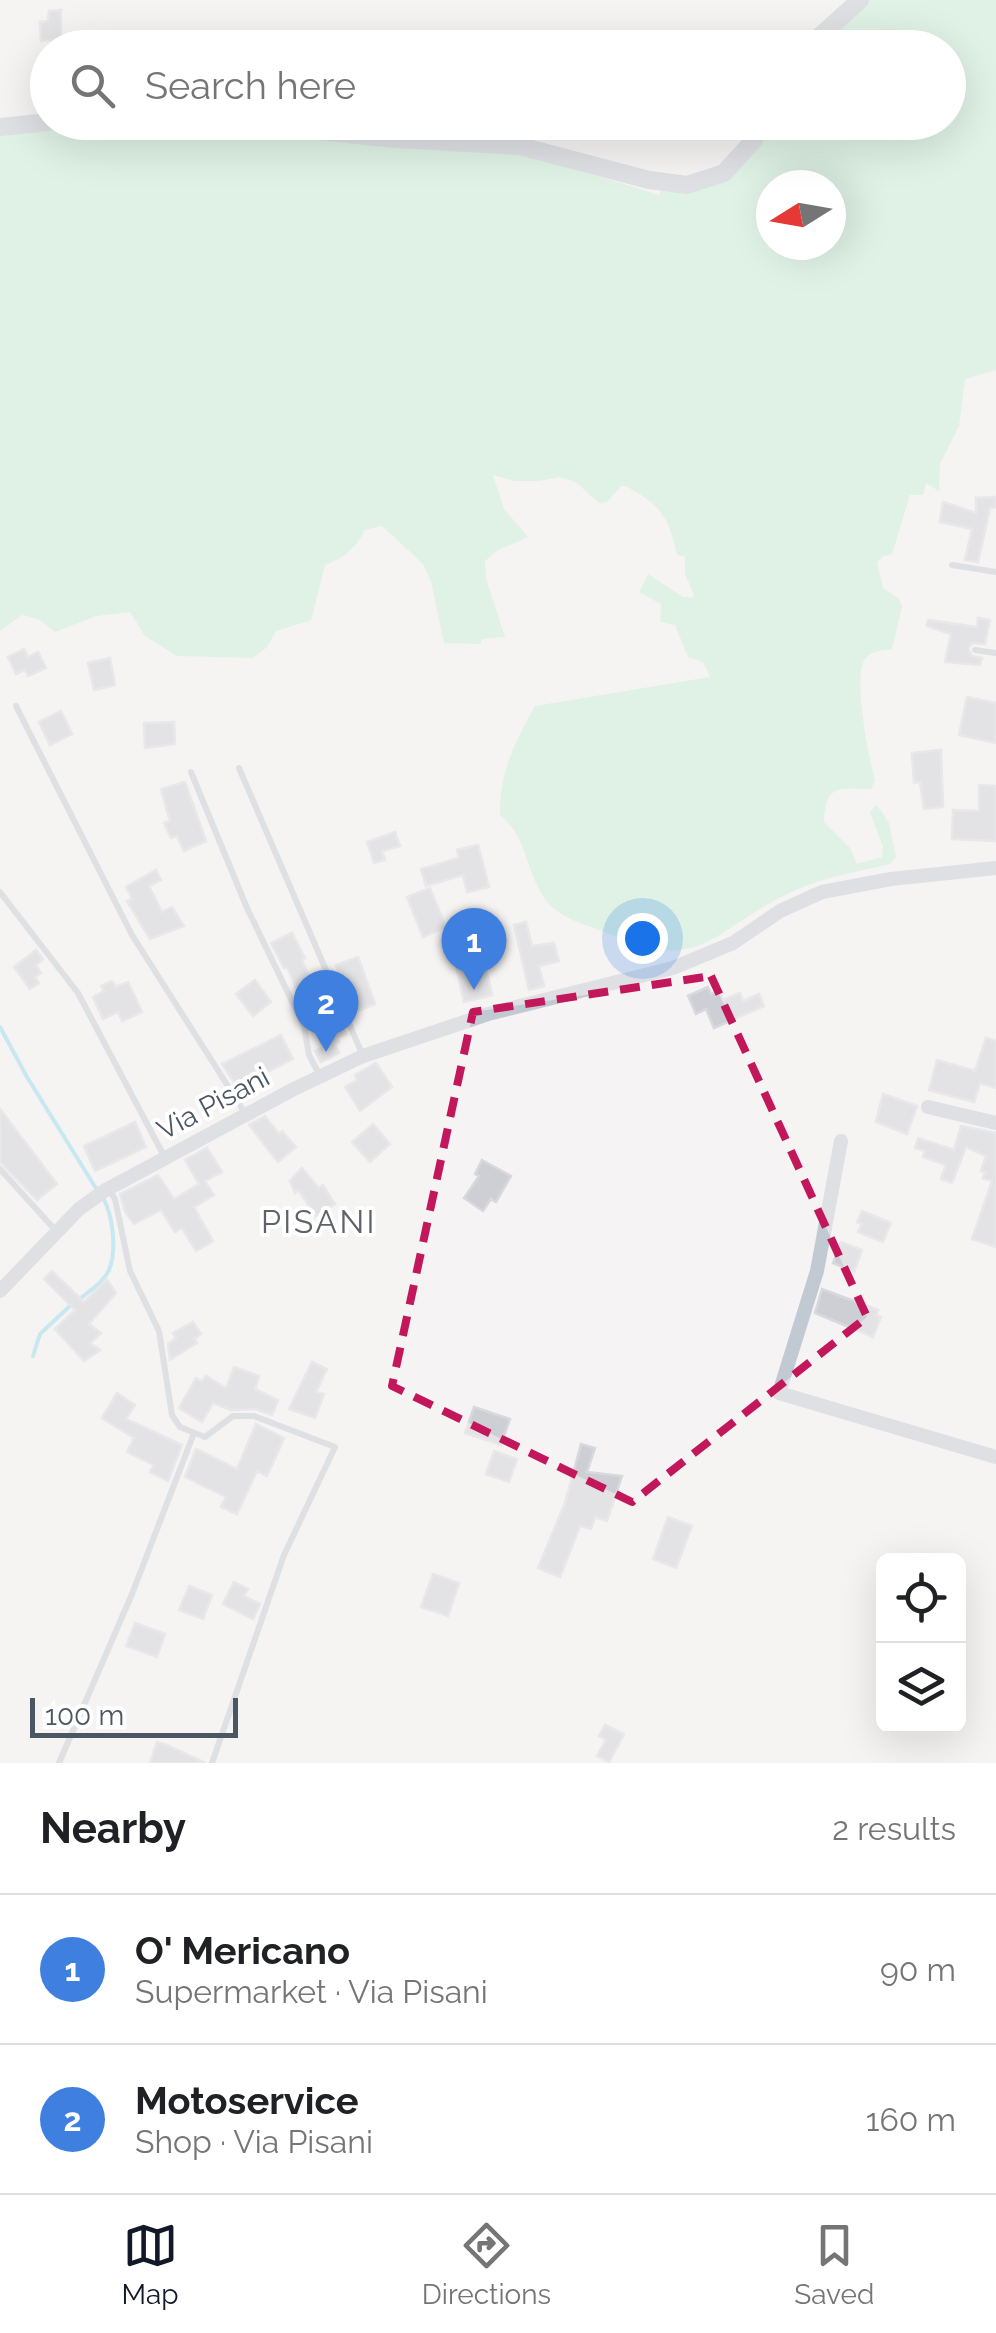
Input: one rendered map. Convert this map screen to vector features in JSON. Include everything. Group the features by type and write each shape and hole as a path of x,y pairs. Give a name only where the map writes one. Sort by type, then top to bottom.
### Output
{"street":[{"path":"827,30 860,0"},
{"path":"0,127 30,124"},
{"path":"396,140 520,146 649,180 688,184 724,173 754,140"},
{"name":"Via Pisani","path":"0,1291 90,1201 106,1190 364,1056 488,1014 673,968 733,944 780,911 822,892 891,879 995,872"},
{"path":"928,1107 996,1123"},
{"path":"842,1141 818,1271 778,1393 996,1458"}],"lane":[{"path":"952,565 996,572"},
{"path":"975,650 996,653"},
{"path":"16,706 132,934 246,1114"},
{"path":"239,768 364,1056"},
{"path":"191,772 247,908 304,1026 310,1055 320,1076"},
{"path":"0,892 78,993 165,1157"},
{"path":"0,1169 58,1233"},
{"path":"106,1190 115,1200 130,1271 159,1331 172,1415 180,1426 205,1436 233,1416 254,1416 335,1447 284,1555 212,1763"},
{"path":"58,1763 132,1594 194,1433"}],"highlighted area":[{"path":"711,976 867,1317 632,1502 392,1386 473,1012"}],"green space":[{"path":"867,0 996,0 996,370 965,379 959,426 940,464 939,491 926,483 923,495 910,495 892,554 877,562 883,588 898,598 902,606 892,649 869,655 861,671 863,720 875,781 871,789 836,791 825,810 824,822 850,848 857,864 882,857 883,847 870,812 876,805 889,823 896,857 890,864 799,888 703,944 685,949 639,945 564,916 543,897 517,835 500,815 502,785 510,758 535,706 710,677 703,662 688,657 675,625 660,622 661,604 639,592 648,574 683,597 692,598 694,594 685,574 685,556 677,555 661,513 626,486 621,486 607,502 599,503 576,482 560,477 515,481 493,475 504,509 528,537 498,550 485,561 486,579 505,637 482,639 480,644 444,643 431,581 423,564 382,526 365,530 349,552 325,565 311,620 276,631 267,647 253,658 177,656 145,636 130,612 96,616 55,632 40,620 22,615 0,631 0,135 30,132 30,140 327,140 401,148 514,150 659,195 663,188 697,188 750,140 966,140 966,30 834,30"}],"building":[{"path":"61,10 61,30 40,30 40,22 48,21 49,11"},
{"path":"996,497 978,562 965,560 972,529 940,522 943,502 976,513 976,498"},
{"path":"978,618 990,620 985,644 973,643 968,648 972,656 982,658 980,665 945,662 951,634 927,626 928,620 977,627"},
{"path":"24,649 28,657 38,652 46,668 28,676 25,670 16,674 8,657"},
{"path":"110,658 115,685 94,690 88,663"},
{"path":"967,697 996,703 996,743 959,735"},
{"path":"61,711 72,734 50,745 39,722"},
{"path":"174,722 175,744 145,748 144,723"},
{"path":"941,750 943,807 924,809 920,782 914,783 912,753"},
{"path":"185,782 206,841 184,851 177,836 171,838 164,823 170,821 161,789"},
{"path":"979,785 996,786 996,841 952,839 953,810 979,811"},
{"path":"395,832 400,846 382,851 385,860 374,863 367,842"},
{"path":"478,845 489,887 467,892 463,875 426,886 421,869 459,858 457,850"},
{"path":"156,870 161,880 149,886 162,912 172,907 184,926 150,939 127,901 132,899 126,887"},
{"path":"430,888 446,927 423,937 407,897"},
{"path":"526,922 532,946 554,943 559,961 539,966 544,986 529,990 514,925"},
{"path":"292,933 305,958 302,960 320,1012 334,1005 346,1034 337,1038 339,1053 321,1062 315,1051 323,1047 287,967 284,968 271,943"},
{"path":"36,950 43,959 36,965 41,973 35,977 39,983 30,989 14,967"},
{"path":"478,956 481,970 486,969 492,995 464,1002 455,961"},
{"path":"358,957 375,1004 352,1013 336,965"},
{"path":"255,980 271,1002 253,1016 236,994"},
{"path":"112,981 116,987 128,982 142,1012 122,1021 118,1012 103,1019 93,997 104,991 101,986"},
{"path":"708,987 711,994 719,990 723,1000 740,993 743,1001 759,994 764,1006 714,1028 706,1009 696,1014 688,996"},
{"path":"281,1035 293,1059 237,1087 222,1064"},
{"path":"986,1038 996,1041 996,1088 980,1083 974,1102 929,1090 937,1060 975,1071"},
{"path":"376,1063 392,1087 360,1111 345,1087 357,1080 355,1075"},
{"path":"883,1094 917,1106 907,1134 876,1122"},
{"path":"0,1109 57,1184 37,1200 0,1162"},
{"path":"265,1116 296,1147 278,1162 249,1125"},
{"path":"135,1122 146,1147 95,1171 84,1146"},
{"path":"373,1124 390,1144 370,1162 352,1142"},
{"path":"961,1126 996,1133 996,1247 972,1239 992,1181 983,1178 985,1172 981,1171 986,1156 966,1147 952,1183 941,1179 946,1165 923,1157 925,1151 915,1148 918,1138 954,1150"},
{"path":"207,1148 222,1172 205,1181 214,1195 194,1207 213,1241 196,1251 182,1228 175,1232 161,1210 134,1224 125,1212 120,1194 158,1175 174,1199 199,1184 185,1160"},
{"path":"482,1160 511,1176 496,1202 491,1199 483,1211 464,1198 479,1176 475,1174"},
{"path":"302,1168 319,1188 323,1185 335,1204 316,1216 298,1190 295,1193 290,1181"},
{"path":"862,1211 891,1223 883,1242 858,1232"},
{"path":"841,1242 862,1250 854,1272 833,1263"},
{"path":"52,1271 84,1302 107,1280 116,1293 89,1324 101,1333 90,1343 100,1350 84,1361 55,1329 75,1310 44,1279"},
{"path":"822,1289 878,1310 876,1315 881,1317 873,1337 815,1313"},
{"path":"193,1322 201,1334 194,1339 197,1343 170,1360 168,1344 176,1338 173,1333"},
{"path":"312,1362 327,1369 316,1392 324,1394 315,1418 289,1409"},
{"path":"234,1367 259,1376 255,1389 278,1400 272,1415 255,1409 231,1410 213,1403 202,1422 179,1408 196,1378 202,1381 206,1376 226,1388"},
{"path":"117,1393 135,1405 126,1419 182,1445 168,1481 150,1472 154,1465 127,1452 134,1438 102,1418"},
{"path":"474,1407 510,1419 501,1445 465,1433"},
{"path":"256,1424 284,1438 267,1476 257,1471 237,1514 221,1507 226,1497 185,1477 196,1449 237,1469"},
{"path":"581,1444 595,1448 587,1472 622,1476 607,1521 595,1517 591,1529 580,1526 560,1577 538,1568 565,1503"},
{"path":"494,1451 517,1459 509,1482 486,1474"},
{"path":"668,1517 692,1526 676,1568 653,1559"},
{"path":"433,1574 459,1583 448,1616 421,1607"},
{"path":"234,1582 248,1589 244,1596 260,1604 253,1619 223,1604"},
{"path":"189,1586 212,1595 203,1619 179,1610"},
{"path":"135,1623 165,1634 157,1657 126,1646"},
{"path":"605,1725 624,1734 609,1762 597,1756 606,1740 599,1736"},
{"path":"157,1742 167,1745 205,1763 150,1763"}],"waterway":[{"path":"0,1027 97,1190"},
{"path":"80,1299 103,1279 111,1262 113,1233 103,1198"},
{"path":"33,1356 40,1334 72,1304"}],"place":[{"name":"O' Mericano","path":"474,990"},
{"name":"Motoservice","path":"326,1052"}],"district":[{"name":"PISANI","path":"319,1222"}]}
